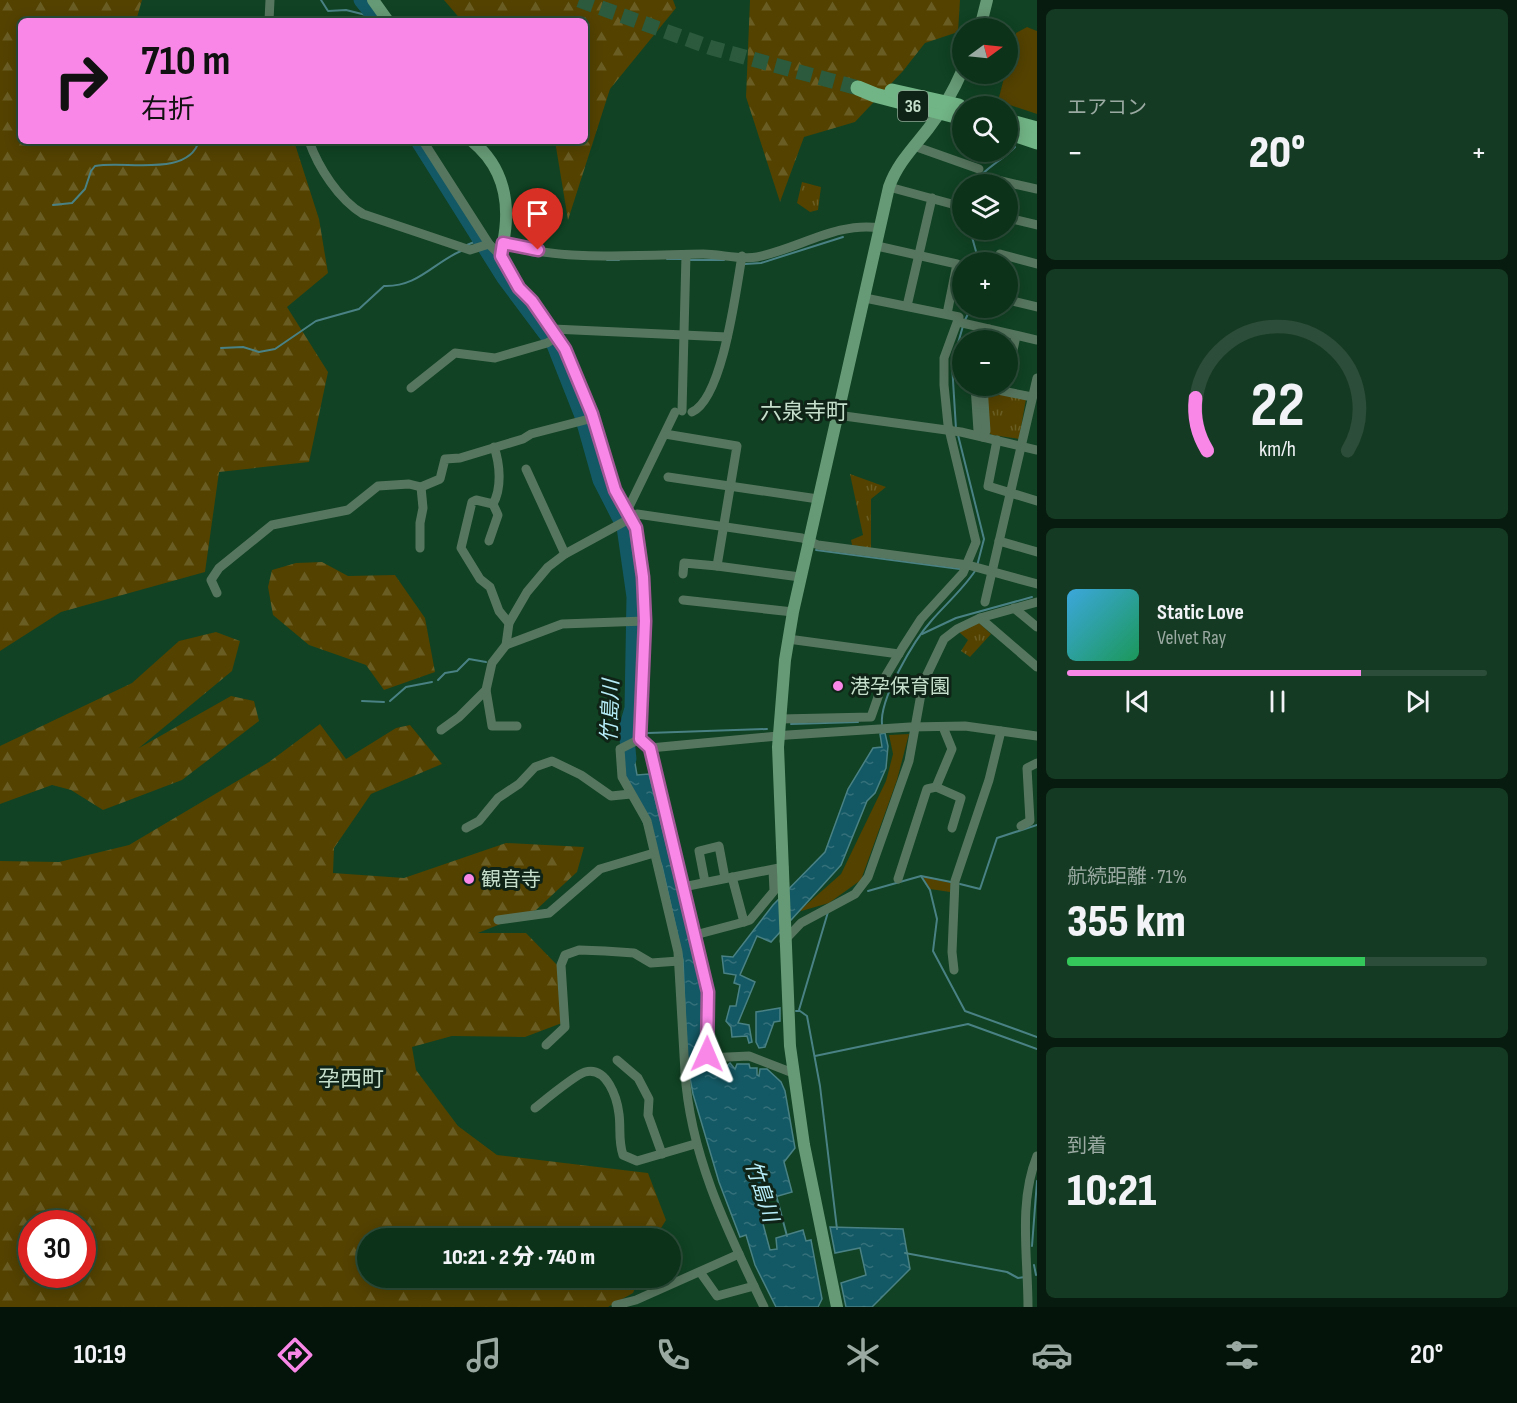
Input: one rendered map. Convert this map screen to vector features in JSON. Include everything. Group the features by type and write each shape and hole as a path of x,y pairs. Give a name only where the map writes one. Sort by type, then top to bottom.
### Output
{"main road":[{"name":"36","path":"861,89 875,95 952,107"},
{"name":"36","path":"942,107 952,112"},
{"path":"1018,123 1037,129"},
{"path":"1018,135 1037,142"}],"street":[{"path":"269,18 270,0"},
{"path":"373,0 386,18"},
{"path":"982,18 987,0"},
{"path":"695,935 750,920 774,891 779,869 780,719 788,639 800,577 866,298 889,187 899,164 942,107 955,84"},
{"path":"311,144 328,177 357,210 464,248 486,246"},
{"path":"425,144 486,246 501,256 519,288 553,337 609,472 625,518 638,536 642,621 636,740"},
{"path":"475,144 490,160 500,177 506,197 501,256"},
{"path":"914,146 979,169"},
{"path":"1018,185 1037,189"},
{"path":"889,187 952,204"},
{"path":"907,306 932,198"},
{"path":"1018,220 1037,225"},
{"path":"503,243 526,249 573,255 742,256 768,254 856,226 880,228"},
{"path":"877,246 957,264 947,314"},
{"path":"625,518 665,434 683,412 686,255"},
{"path":"683,412 699,409 707,397 723,360 742,256"},
{"path":"1018,259 1037,264"},
{"path":"866,298 959,317 962,322 993,330"},
{"path":"1018,302 1037,307"},
{"path":"780,719 871,717 885,677 918,623 973,567 976,540 954,432 944,358 962,322"},
{"path":"411,388 455,353 491,358 553,337 684,335 727,337"},
{"path":"1018,336 1037,340"},
{"path":"985,602 1037,378"},
{"path":"1018,395 1033,403"},
{"path":"982,396 986,431 982,437"},
{"path":"837,415 954,432 1037,450"},
{"path":"217,592 211,580 216,570 255,541 268,527 348,510 378,486 409,484 421,487 440,479 445,459 459,458 523,439 531,434 587,420"},
{"path":"665,434 737,446 717,566"},
{"path":"997,440 988,486 1037,501"},
{"path":"489,541 498,515 493,504 497,494 499,468 494,447"},
{"path":"526,469 565,554"},
{"path":"668,477 818,499"},
{"path":"420,548 423,508 421,487"},
{"path":"493,504 476,500 472,502 460,548 480,579 490,587 499,611 509,623"},
{"path":"517,726 492,726 486,690 492,663 506,645 509,623 527,592 548,567 565,554 625,518 637,514 725,526 809,541 818,545 973,567 1037,585"},
{"path":"999,541 1037,552"},
{"path":"683,574 684,563 800,577"},
{"path":"784,938 801,923 863,887 909,761 920,693 936,652 950,634 980,618 1037,599"},
{"path":"683,600 793,612"},
{"path":"1014,608 1037,627"},
{"path":"980,618 1037,667"},
{"path":"506,645 562,624 642,621"},
{"path":"788,639 899,654"},
{"path":"441,730 459,717 486,690"},
{"path":"636,740 650,748 873,729 965,726 1037,736"},
{"path":"936,787 952,749 944,727"},
{"path":"954,970 952,952 955,881 989,780 1001,731"},
{"path":"636,740 620,748 622,777 647,821 678,961 688,1111 695,1144 739,1254 764,1307"},
{"path":"650,748 708,996 706,1058"},
{"path":"466,828 479,821 498,798 519,784 535,767 552,761 581,775 611,796 631,794"},
{"path":"1021,826 1030,821 1027,768 1037,763"},
{"path":"897,879 927,789 936,787 961,798 952,828"},
{"path":"705,882 699,851 719,846 744,922"},
{"path":"498,920 549,913 600,869 654,853"},
{"path":"779,869 785,885 784,938 793,1073 804,1145 837,1307"},
{"path":"683,887 779,869"},
{"path":"546,1045 565,1027 561,965 565,955 579,950 605,951 634,953 651,963 678,961"},
{"path":"686,1072 706,1058 749,1056 793,1073"},
{"path":"617,1060 638,1078 649,1099 648,1115 662,1154"},
{"path":"535,1108 584,1072 598,1072 606,1080 617,1100 621,1126 618,1140 623,1155 637,1161 695,1144"},
{"path":"1028,1307 1025,1221 1028,1187 1037,1156"},
{"path":"616,1305 636,1300 739,1254"},
{"path":"700,1272 717,1296 754,1286"}],"green space":[{"path":"0,0 142,0 137,18 18,18 18,144 295,144 319,219 328,273 287,307 328,372 309,462 219,472 205,572 61,612 0,651"},
{"path":"444,0 673,0 676,8 610,89 568,220 555,144 588,144 588,18 459,18"},
{"path":"750,0 960,0 959,18 952,18 952,34 925,43 903,71 855,122 804,137 780,202 746,97"},
{"path":"1027,27 1037,31 1037,114 1018,108 1018,96 999,96 1002,84 1018,84 1018,32"},
{"path":"802,182 821,187 818,210 810,212 797,203"},
{"path":"987,396 1012,396 1026,399 1019,439 992,435 988,432"},
{"path":"850,474 886,487 871,499 871,548 852,545 851,540 863,535"},
{"path":"322,562 348,576 395,575 425,618 435,672 384,690 366,665 309,645 273,615 268,587 272,570 296,563"},
{"path":"978,622 991,634 970,657 961,651 968,640 959,632"},
{"path":"216,632 240,641 232,671 139,748 231,696 254,701 259,721 182,780 103,810 71,790 52,785 0,804 0,746 132,683 179,641"},
{"path":"320,724 346,759 396,728 410,725 442,764 371,794 334,848 333,873 404,878 506,843 584,847 577,872 536,910 478,933 526,933 558,966 562,1023 525,1037 452,1036 412,1047 416,1070 458,1126 497,1155 648,1173 666,1220 661,1228 357,1228 357,1288 635,1288 633,1293 608,1307 0,1307 0,861 59,862 129,845 269,762"},
{"path":"909,734 897,780 861,880 829,903 798,912 841,874 886,781 893,754 889,735"},
{"path":"923,877 951,883 950,892 930,889"}],"water":[{"path":"885,733 888,746 886,768 875,793 867,801 841,865 771,942 757,936 740,975 755,982 738,1023 749,1025 752,1042 749,1043 747,1036 732,1037 731,1027 726,1021 730,1006 736,1006 740,985 734,983 736,975 724,973 722,956 733,957 773,905 825,852 848,789 873,748 882,747 880,734"},
{"path":"632,746 637,775 649,774 703,993 711,1065 716,1066 716,1062 721,1061 721,1066 725,1067 730,1063 735,1069 737,1064 749,1064 750,1068 757,1068 759,1076 760,1069 767,1069 781,1082 785,1091 795,1148 784,1162 792,1192 764,1200 760,1188 754,1190 770,1250 777,1249 776,1238 803,1230 806,1241 811,1240 822,1299 818,1307 776,1307 755,1265 746,1235 740,1237 719,1182 693,1094 687,1062 683,960 662,866 625,779 622,751"},
{"path":"780,1008 780,1021 774,1022 765,1047 759,1048 756,1042 756,1012"},
{"path":"830,1227 903,1229 910,1269 872,1307 846,1307 841,1283 866,1275 860,1248 835,1253"}],"waterway":[{"path":"321,0 328,11 346,10 374,17"},
{"name":"竹島川","path":"361,0 376,18"},
{"path":"53,205 72,203 85,189 95,166 169,164 182,160 193,152 197,144"},
{"name":"竹島川","path":"420,144 504,278 554,345 582,416 600,480 624,527 634,597 632,708 626,729 629,759"},
{"path":"982,174 997,162"},
{"path":"745,264 761,263 843,237"},
{"path":"467,245 479,240"},
{"path":"973,240 976,252"},
{"path":"221,348 243,347 259,352 275,349 316,321 359,309 384,286 416,279 461,251"},
{"path":"530,255 538,256"},
{"path":"667,259 682,259"},
{"path":"607,260 619,260"},
{"path":"690,260 724,260"},
{"path":"956,429 952,364 963,326"},
{"path":"958,435 984,539 977,566"},
{"path":"816,550 960,569"},
{"path":"882,725 886,700 907,655 932,620 975,571"},
{"path":"922,634 956,618 1032,597"},
{"path":"438,680 445,673 457,671 469,659 486,662"},
{"path":"390,701 406,687 432,682"},
{"path":"362,701 384,702"},
{"path":"791,724 858,722"},
{"path":"648,733 767,729"},
{"name":"竹島川","path":"627,735 632,734"},
{"path":"960,884 980,889 997,838 1037,825"},
{"path":"921,876 930,890 937,919 933,951 965,1011 1037,1037"},
{"path":"868,891 921,876 951,882"},
{"path":"799,1010 828,912"},
{"path":"796,1011 807,1016 820,1086 837,1229"},
{"path":"815,1056 968,1024 1037,1049"},
{"path":"1032,1246 1037,1181"},
{"path":"776,1195 787,1236"},
{"path":"905,1253 1007,1272 1018,1278 1025,1277"},
{"path":"1034,1265 1036,1275"}],"tunnel":[{"path":"579,0 712,48 858,88"}],"place":[{"name":"港孕保育園","path":"838,686"},
{"name":"観音寺","path":"469,879"}],"district":[{"name":"六泉寺町","path":"804,411"},
{"name":"孕西町","path":"351,1078"}],"route":[{"path":"538,250 503,243 501,256 519,288 532,301 565,349 582,395 592,414 615,490 638,536 645,621 640,739 650,748 708,992 707,1054"}]}
